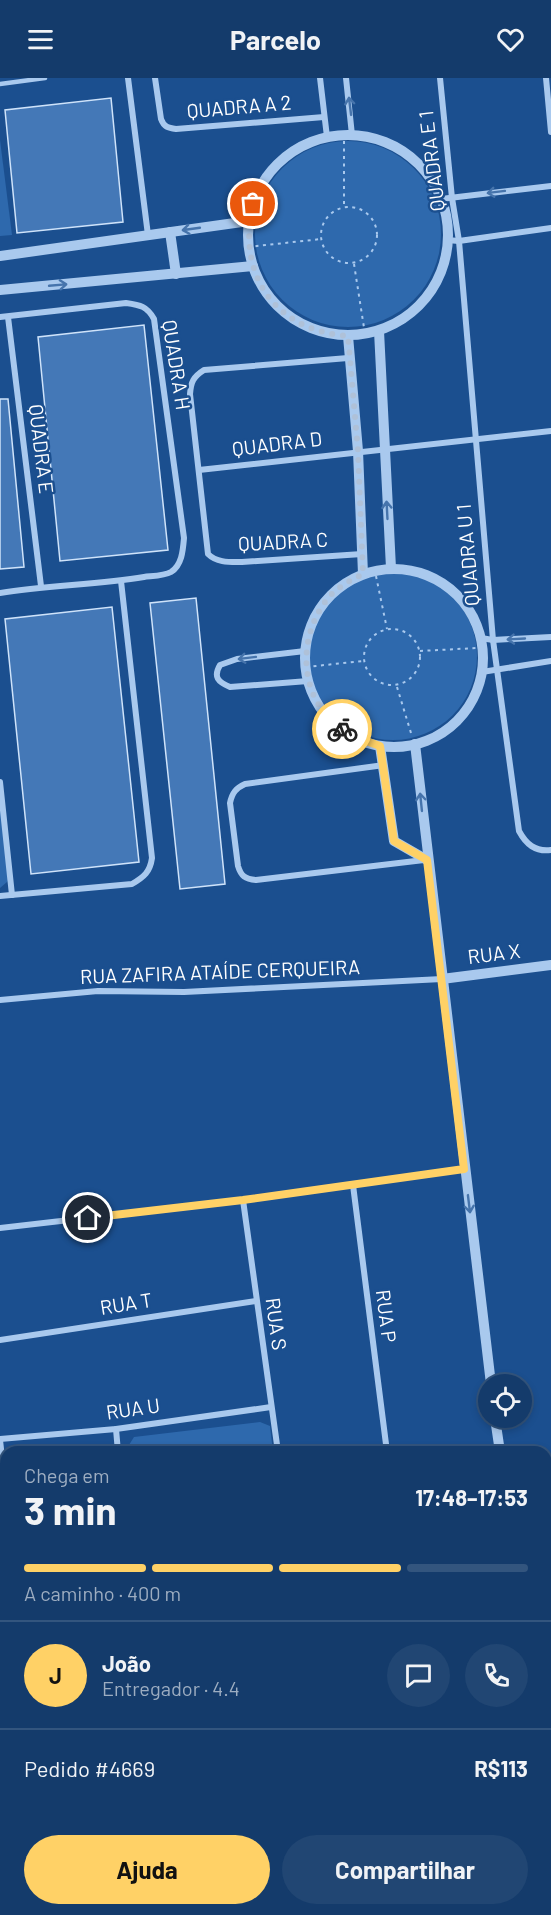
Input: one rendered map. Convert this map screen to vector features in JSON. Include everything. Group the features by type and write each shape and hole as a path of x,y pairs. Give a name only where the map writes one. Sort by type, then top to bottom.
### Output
{"street":[{"path":"128,78 148,235"},
{"name":"QUADRA A 2","path":"155,78 161,119 168,128 324,117"},
{"path":"320,78 327,137"},
{"path":"346,78 348,135"},
{"name":"QUADRA E 1","path":"440,78 446,198 459,241"},
{"path":"546,78 551,132"},
{"path":"348,135 375,138 396,147 415,161 446,198 447,240 443,264 434,286 413,310 379,331 348,336 317,331 289,317 267,295 252,266 248,247 249,221 260,188 275,167 295,150 327,137 348,135"},
{"path":"446,198 551,186"},
{"path":"0,256 249,221"},
{"path":"447,240 459,241 551,228"},
{"path":"170,232 176,274"},
{"name":"QUADRA U 1","path":"459,241 493,640 519,831 524,842 533,848 548,850"},
{"path":"0,291 252,266"},
{"name":"QUADRA H","path":"0,317 126,303 139,304 149,309 154,319 184,538 183,552 178,564 170,572 121,581"},
{"name":"QUADRA E","path":"8,317 41,586"},
{"path":"379,331 383,450 391,568"},
{"path":"348,336 348,358 358,451 363,574"},
{"path":"199,470 190,394 191,381 196,375 204,370 348,358"},
{"name":"QUADRA D","path":"199,470 551,431"},
{"name":"QUADRA C","path":"199,470 208,554 218,560 242,562 362,554"},
{"path":"391,568 411,570 431,576 463,601 474,618 482,643 482,672 474,696 459,718 439,734 415,744 380,746 352,736 324,713 308,681 306,651 309,631 330,596 345,583 363,574 391,568"},
{"path":"0,593 41,586 121,581 152,858 151,869 144,877 132,884 0,896"},
{"path":"482,643 493,640 551,637"},
{"path":"306,651 237,659 220,665 216,672 217,679 230,687 308,681"},
{"path":"482,672 551,661"},
{"path":"415,744 490,1374"},
{"path":"380,746 394,841 427,860"},
{"path":"384,765 245,784 237,788 230,803 241,875 256,880 427,860"},
{"path":"0,782 12,895"},
{"name":"RUA X","path":"442,979 551,965"},
{"name":"RUA ZAFIRA ATAÍDE CERQUEIRA","path":"0,1000 98,992 184,992 442,979"},
{"path":"0,1228 243,1200 464,1169"},
{"name":"RUA P","path":"353,1185 386,1446"},
{"name":"RUA S","path":"243,1200 277,1446"},
{"name":"RUA T","path":"0,1340 256,1301"},
{"name":"RUA U","path":"0,1440 116,1429 271,1407"},
{"path":"496,1428 499,1446"},
{"path":"116,1429 117,1446"}],"lane":[{"path":"0,84 45,78"}],"path":[{"path":"344,207 348,135"},
{"path":"344,207 362,209 369,214 378,229 377,242 372,252 365,259 354,264 338,262 329,256 321,239 321,229 325,219 344,207"},
{"path":"248,247 321,239"},
{"path":"354,264 365,334"},
{"path":"375,571 387,629"},
{"path":"387,629 404,630 411,636 420,651 420,664 415,674 408,681 397,686 380,684 372,678 363,661 368,641 375,633 387,629"},
{"path":"420,651 482,643"},
{"path":"306,668 363,661"},
{"path":"397,686 415,744"}],"shaded area":[{"path":"0,140 12,235 0,236"},
{"path":"348,141 366,142 384,148 400,156 414,168 426,182 434,198 440,216 440,252 434,270 426,286 414,300 400,312 384,320 366,326 348,327 330,326 312,320 296,312 282,300 270,286 262,270 256,252 255,234 256,216 262,198 270,182 282,168 296,156 312,148 330,142"},
{"path":"393,572 425,579 440,586 452,597 463,609 470,624 477,656 470,688 463,703 452,715 440,726 425,733 393,740 361,733 346,726 334,715 323,703 316,688 309,656 316,624 323,609 334,597 346,586 361,579"},
{"path":"0,787 9,878 0,888"},
{"path":"260,1422 270,1426 272,1446 129,1446 134,1437"}],"building":[{"path":"111,98 123,222 17,233 5,110"},
{"path":"144,325 168,550 60,561 38,337"},
{"path":"0,399 8,399 24,567 0,569"},
{"path":"196,598 225,884 180,889 150,603"},
{"path":"112,607 139,862 31,874 5,619"}],"way so far":[{"path":"253,204 249,221 248,247 252,266 267,295 289,317 302,325 317,331 348,336 348,358 358,451 363,574 345,583 330,596 309,631 306,651 308,681 315,698 324,713 342,729"}],"route":[{"path":"88,1218 243,1200 464,1169 427,860 394,841 380,746 352,736 342,729"}]}
